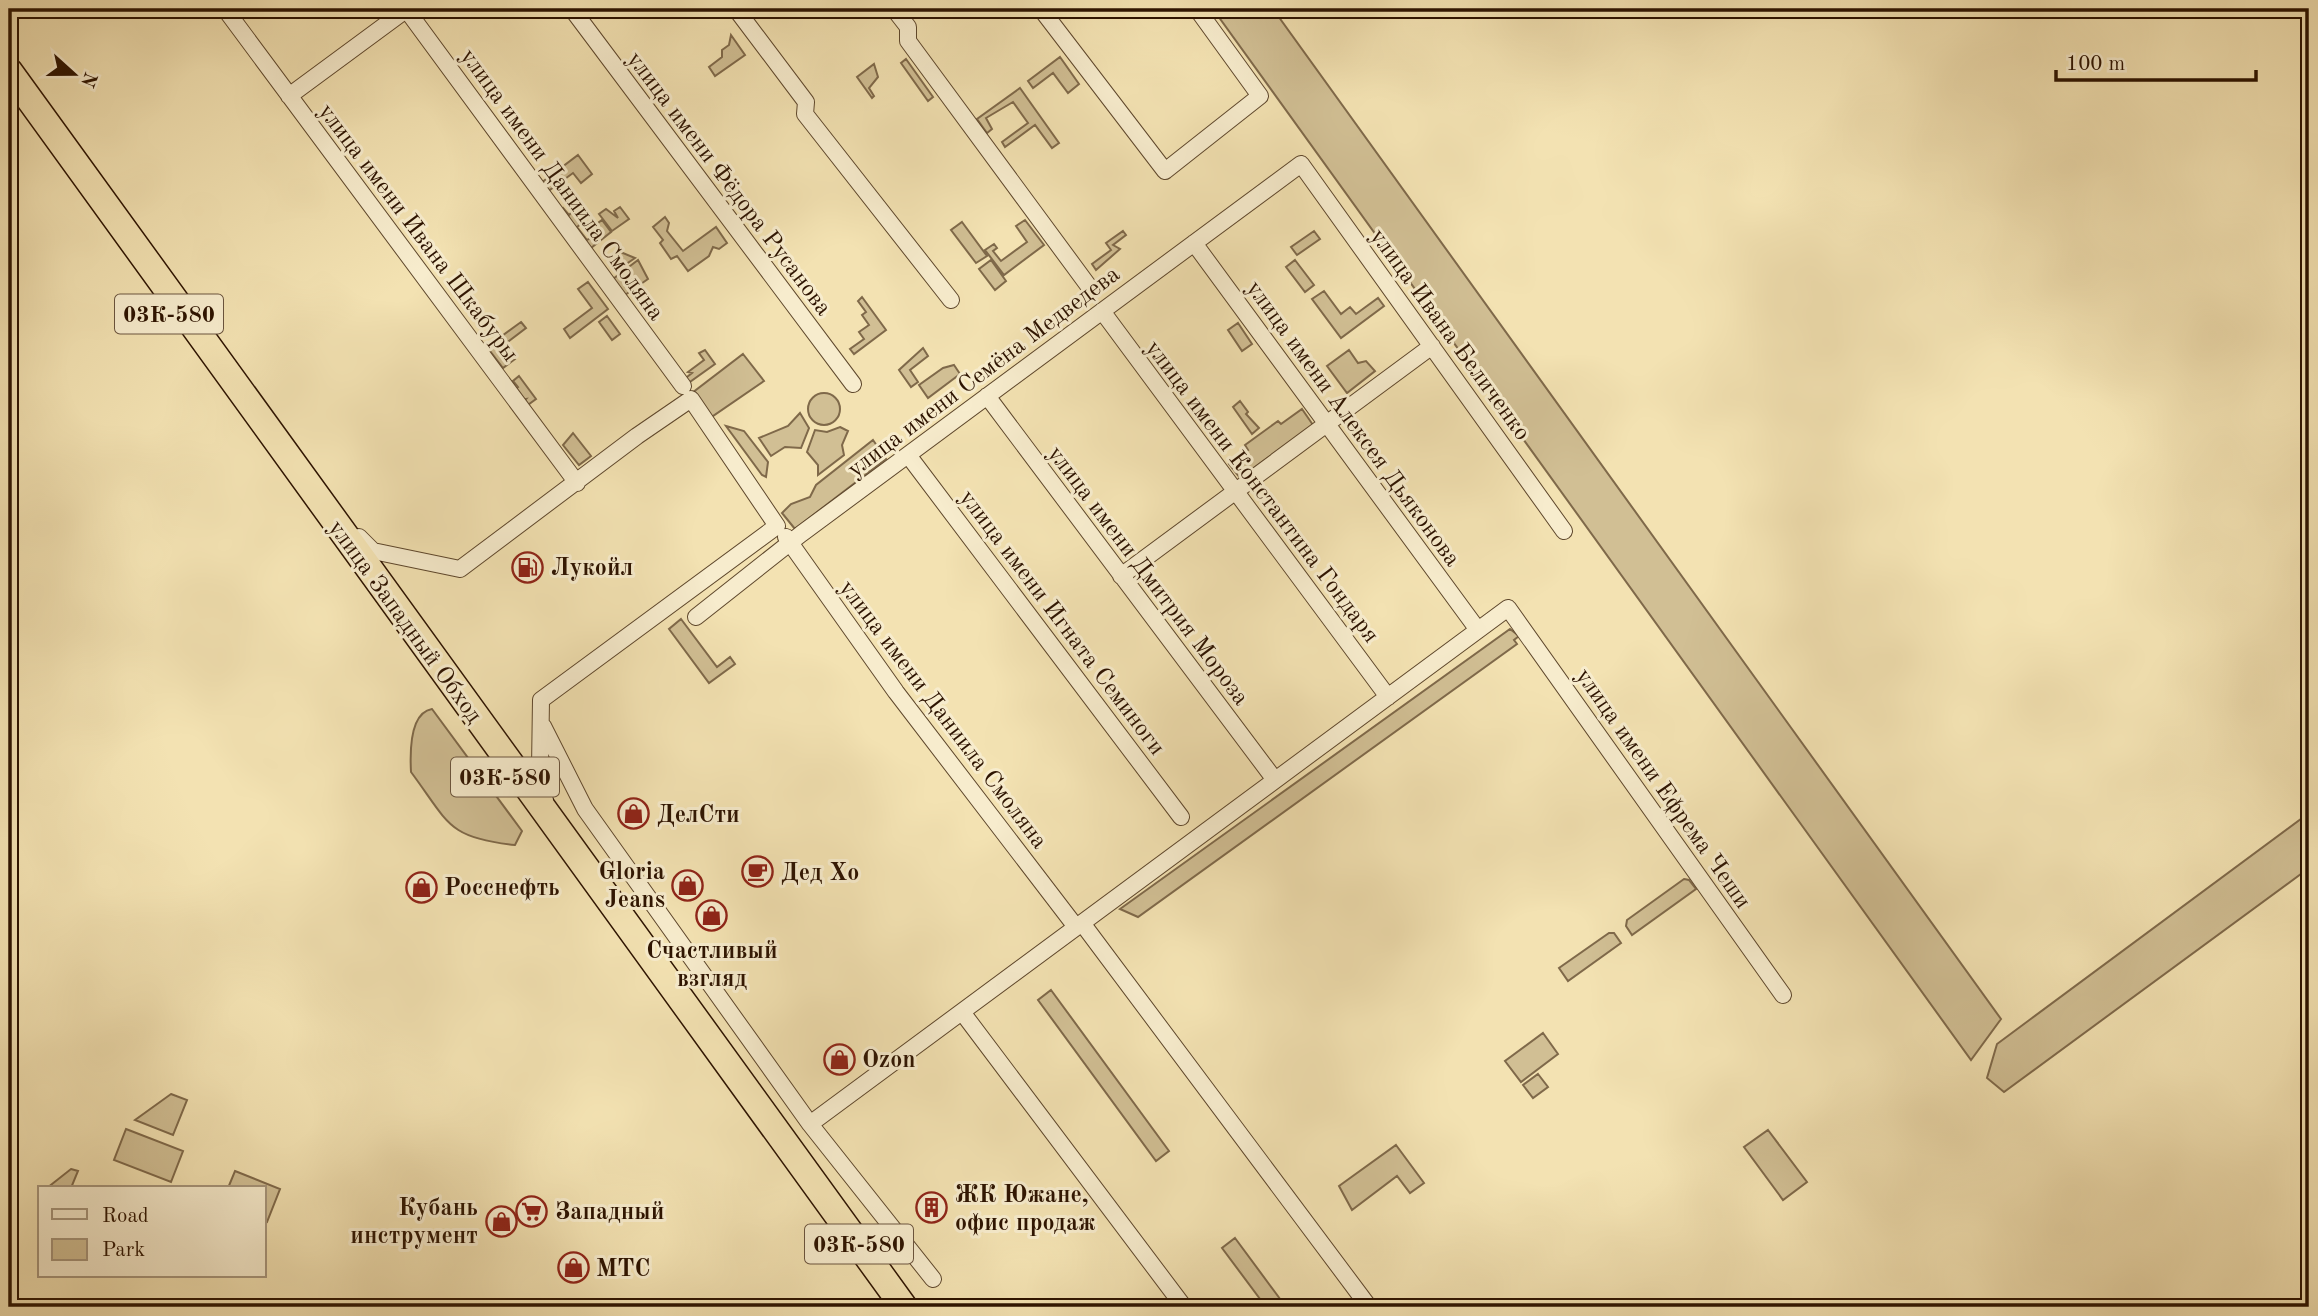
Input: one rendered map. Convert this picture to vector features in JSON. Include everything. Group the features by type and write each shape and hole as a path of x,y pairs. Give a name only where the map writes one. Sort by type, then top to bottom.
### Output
{"highway":[{"name":"улица Западный Обход","path":"9,71 904,1307"},
{"name":"улица Западный Обход","path":"9,93 424,663 887,1307"}],"street":[{"name":"улица имени Ивана Шкабуры","path":"225,9 577,483"},
{"path":"289,96 407,9"},
{"name":"улица имени Даниила Смоляна","path":"407,9 683,386"},
{"name":"улица имени Фёдора Русанова","path":"572,9 853,384"},
{"path":"736,9 806,102 804,114 951,300"},
{"path":"894,9 908,27 908,41 1090,288"},
{"path":"1041,9 1165,171 1260,96 1197,9"},
{"name":"улица имени Семёна Медведева","path":"696,617 790,542 1301,164"},
{"name":"улица Ивана Беличенко","path":"1301,164 1564,531"},
{"name":"улица имени Алексея Дьяконова","path":"1194,243 1478,630"},
{"name":"улица имени Константина Гондаря","path":"1102,312 1388,697"},
{"path":"1121,576 1432,346"},
{"name":"улица имени Дмитрия Мороза","path":"987,396 1275,780"},
{"name":"улица имени Даниила Смоляна","path":"577,483 636,436 691,399 790,542 793,551 896,692 1079,925 1369,1307"},
{"name":"улица имени Игната Семиноги","path":"908,455 1181,817"},
{"path":"298,471 319,491 339,519 373,551 460,569 577,483"},
{"path":"573,851 563,829 548,810 541,789 541,700 777,526"},
{"name":"улица имени Ефрема Чеши","path":"1478,630 1508,608 1783,995"},
{"path":"810,1124 1478,630"},
{"path":"542,724 585,809 810,1124 933,1279"},
{"path":"962,1012 1184,1307"}],"green space":[{"path":"1213,9 1273,9 2001,1019 1971,1060"},
{"path":"731,35 745,55 715,76 709,67 722,57 722,50 729,45"},
{"path":"1060,57 1079,84 1068,93 1053,73 1033,88 1028,81"},
{"path":"906,59 933,97 928,101 901,63"},
{"path":"874,64 878,77 869,88 874,96 872,98 857,77"},
{"path":"1020,88 1059,143 1052,148 1035,125 1005,147 1002,142 1028,123 1013,102 986,118 992,129 987,133 977,119"},
{"path":"578,155 592,174 581,183 573,173 547,192 541,183"},
{"path":"620,207 629,219 612,231 599,214 606,209 618,218 614,211"},
{"path":"563,208 569,215 572,212 581,224 577,227 587,240 595,235 590,229 602,220 611,232 586,252 561,210"},
{"path":"665,217 669,223 667,231 683,251 716,227 727,243 719,249 713,247 709,256 688,271 677,256 671,259 660,243 663,240 653,227"},
{"path":"1025,220 1044,245 1004,275 985,250 994,244 997,248 993,251 1001,261 1027,242 1016,226"},
{"path":"962,222 987,256 976,263 951,230"},
{"path":"1123,231 1126,235 1113,245 1120,249 1096,270 1092,264 1111,250 1106,243"},
{"path":"1314,231 1320,239 1297,255 1291,247"},
{"path":"618,251 635,258 619,269 610,257"},
{"path":"638,260 648,279 625,295 613,279"},
{"path":"991,260 1006,281 995,290 979,269"},
{"path":"1295,260 1314,285 1305,292 1286,267"},
{"path":"588,282 608,309 570,338 564,329 592,308 578,289"},
{"path":"1324,291 1341,314 1350,307 1356,314 1378,298 1384,306 1341,338 1312,299"},
{"path":"862,297 886,330 854,354 850,349 864,339 859,332 869,325 862,315 866,312 858,301"},
{"path":"607,316 620,334 612,340 599,322"},
{"path":"521,322 526,328 505,344 515,359 503,368 487,347"},
{"path":"1238,323 1252,344 1242,351 1228,330"},
{"path":"923,348 928,356 910,370 918,382 911,387 899,370"},
{"path":"705,350 715,364 687,384 687,377 692,373 688,372 704,360 699,353"},
{"path":"1349,350 1358,363 1366,361 1375,371 1347,393 1327,366"},
{"path":"743,354 764,381 710,418 692,393"},
{"path":"954,365 960,374 928,398 919,385 943,368"},
{"path":"519,376 536,399 525,407 522,403 526,399 520,400 513,391 518,387 513,381"},
{"path":"824,393 835,398 840,409 835,420 824,425 813,420 808,409 813,398"},
{"path":"1240,401 1248,412 1246,414 1259,428 1252,434 1233,407"},
{"path":"1302,409 1313,425 1240,478 1229,464 1248,450 1245,445 1278,421 1281,424"},
{"path":"800,413 809,428 801,448 785,447 771,456 759,438 788,426"},
{"path":"726,426 744,431 768,462 766,477 762,475"},
{"path":"840,427 848,431 842,445 844,455 818,475 818,465 807,452 815,430 827,432"},
{"path":"573,433 591,456 579,465 563,445"},
{"path":"873,440 886,459 795,529 782,513 791,504 810,497 816,485"},
{"path":"681,619 717,667 730,657 735,664 709,683 669,629"},
{"path":"1510,629 1519,636 1514,640 1517,644 1138,917 1120,909"},
{"path":"432,709 522,831 515,845 475,838 452,825 411,772 411,745 415,726 424,712"},
{"path":"2309,813 2309,868 2004,1092 1987,1078 1997,1044"},
{"path":"1684,879 1689,880 1696,889 1632,935 1626,926 1627,920"},
{"path":"1609,933 1614,933 1621,943 1568,981 1559,968"},
{"path":"1051,990 1169,1151 1156,1161 1038,1000"},
{"path":"1543,1033 1558,1054 1521,1082 1505,1061"},
{"path":"1538,1074 1548,1087 1533,1098 1523,1085"},
{"path":"171,1094 187,1100 173,1135 135,1120"},
{"path":"126,1129 183,1151 171,1182 114,1160"},
{"path":"1768,1130 1807,1182 1783,1200 1744,1147"},
{"path":"1396,1145 1424,1183 1410,1193 1397,1176 1352,1210 1339,1186"},
{"path":"71,1169 78,1171 72,1186 50,1186"},
{"path":"235,1171 280,1189 267,1222 266,1186 229,1186"},
{"path":"1235,1238 1286,1307 1266,1307 1222,1248"}],"place":[{"name":"Лукойл","path":"528,567"},
{"name":"ДелСти","path":"634,814"},
{"name":"Дед Хо","path":"758,872"},
{"name":"Gloria Jeans","path":"688,885"},
{"name":"Росснефть","path":"421,887"},
{"name":"Счастливый взгляд","path":"712,916"},
{"name":"Ozon","path":"839,1059"},
{"name":"ЖК Южане, офис продаж","path":"932,1208"},
{"name":"Западный","path":"532,1211"},
{"name":"Кубань инструмент","path":"501,1221"},
{"name":"МТС","path":"573,1268"}]}
